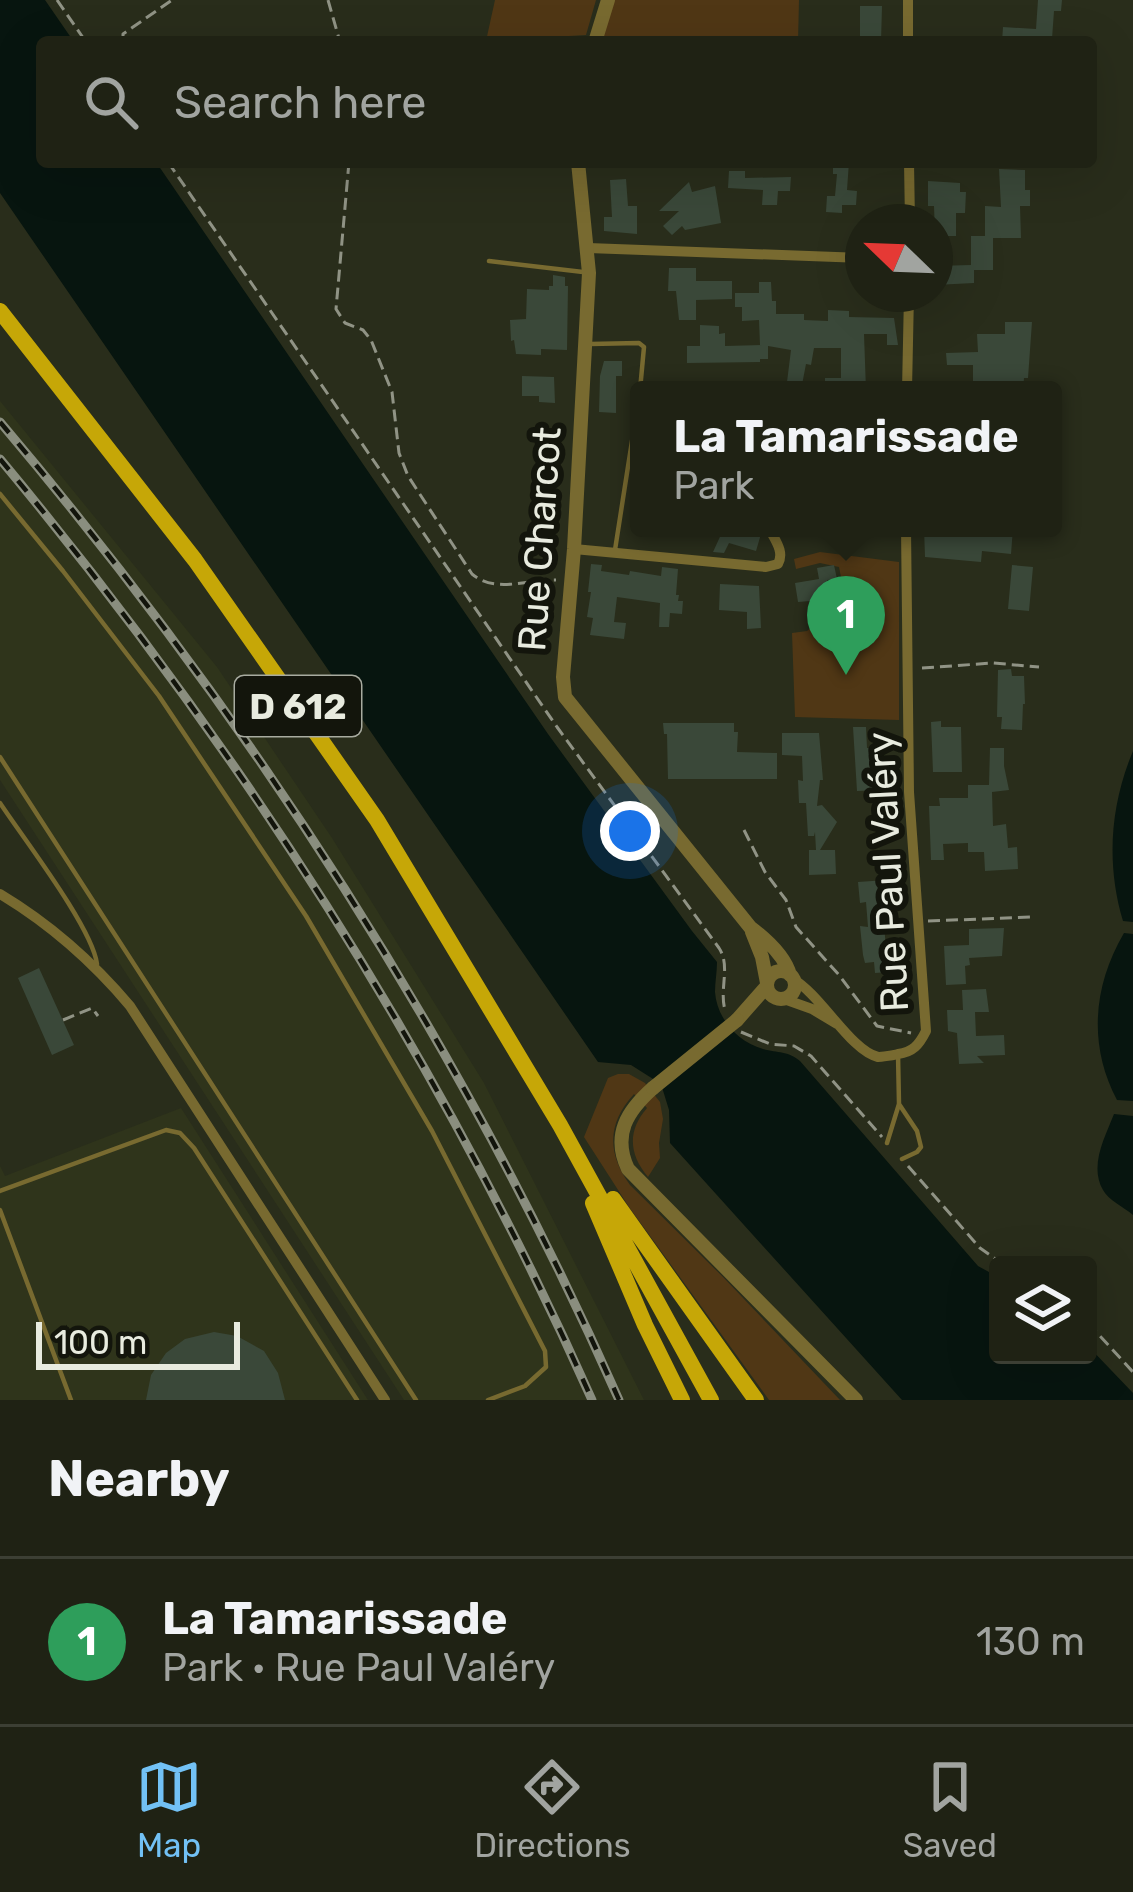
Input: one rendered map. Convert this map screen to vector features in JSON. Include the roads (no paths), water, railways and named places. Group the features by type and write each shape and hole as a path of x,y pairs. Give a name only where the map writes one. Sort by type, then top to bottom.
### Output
{"main road":[{"name":"D 612","path":"0,310 195,560 377,820 560,1126 711,1400"},
{"path":"560,1126 682,1400"},
{"path":"560,1126 756,1400"}],"street":[{"path":"597,36 608,0"},
{"path":"908,0 908,36"},
{"name":"Rue Charcot","path":"579,168 589,272 562,676 565,697 750,927 788,966 792,977"},
{"path":"909,168 910,204"},
{"path":"588,248 845,258"},
{"path":"908,381 909,312"},
{"path":"574,549 766,567 778,564 781,558 773,537"},
{"name":"Rue Paul Valéry","path":"792,977 862,1047 879,1057 910,1052 923,1037 910,792 906,537"},
{"path":"0,895 86,957 145,1028 385,1400"},
{"name":"Rue Charcot","path":"750,927 767,984"},
{"path":"739,1021 775,973 792,977 793,991 739,1021 633,1106 622,1129 621,1154 628,1168 856,1400"},
{"path":"767,984 772,996 782,999"},
{"name":"Rue Paul Valéry","path":"782,999 840,1025"}],"lane":[{"path":"490,261 589,272"},
{"path":"585,344 639,343 644,347 640,381"},
{"path":"615,553 630,453"},
{"path":"0,494 158,696 306,916 432,1130 545,1351 546,1367 525,1386 488,1400"},
{"path":"0,757 416,1400"},
{"path":"0,803 77,921 95,952 98,969"},
{"path":"887,1143 899,1104 898,1054"},
{"path":"899,1104 917,1131 921,1147 902,1160"},
{"path":"0,1191 166,1130 180,1133 357,1400"},
{"path":"0,1210 71,1400"}],"railway":[{"path":"0,422 180,649 344,888 491,1139 619,1400"},
{"path":"0,459 172,679 329,909 469,1150 592,1400"}],"place":[{"name":"La Tamarissade","path":"846,675"}]}
